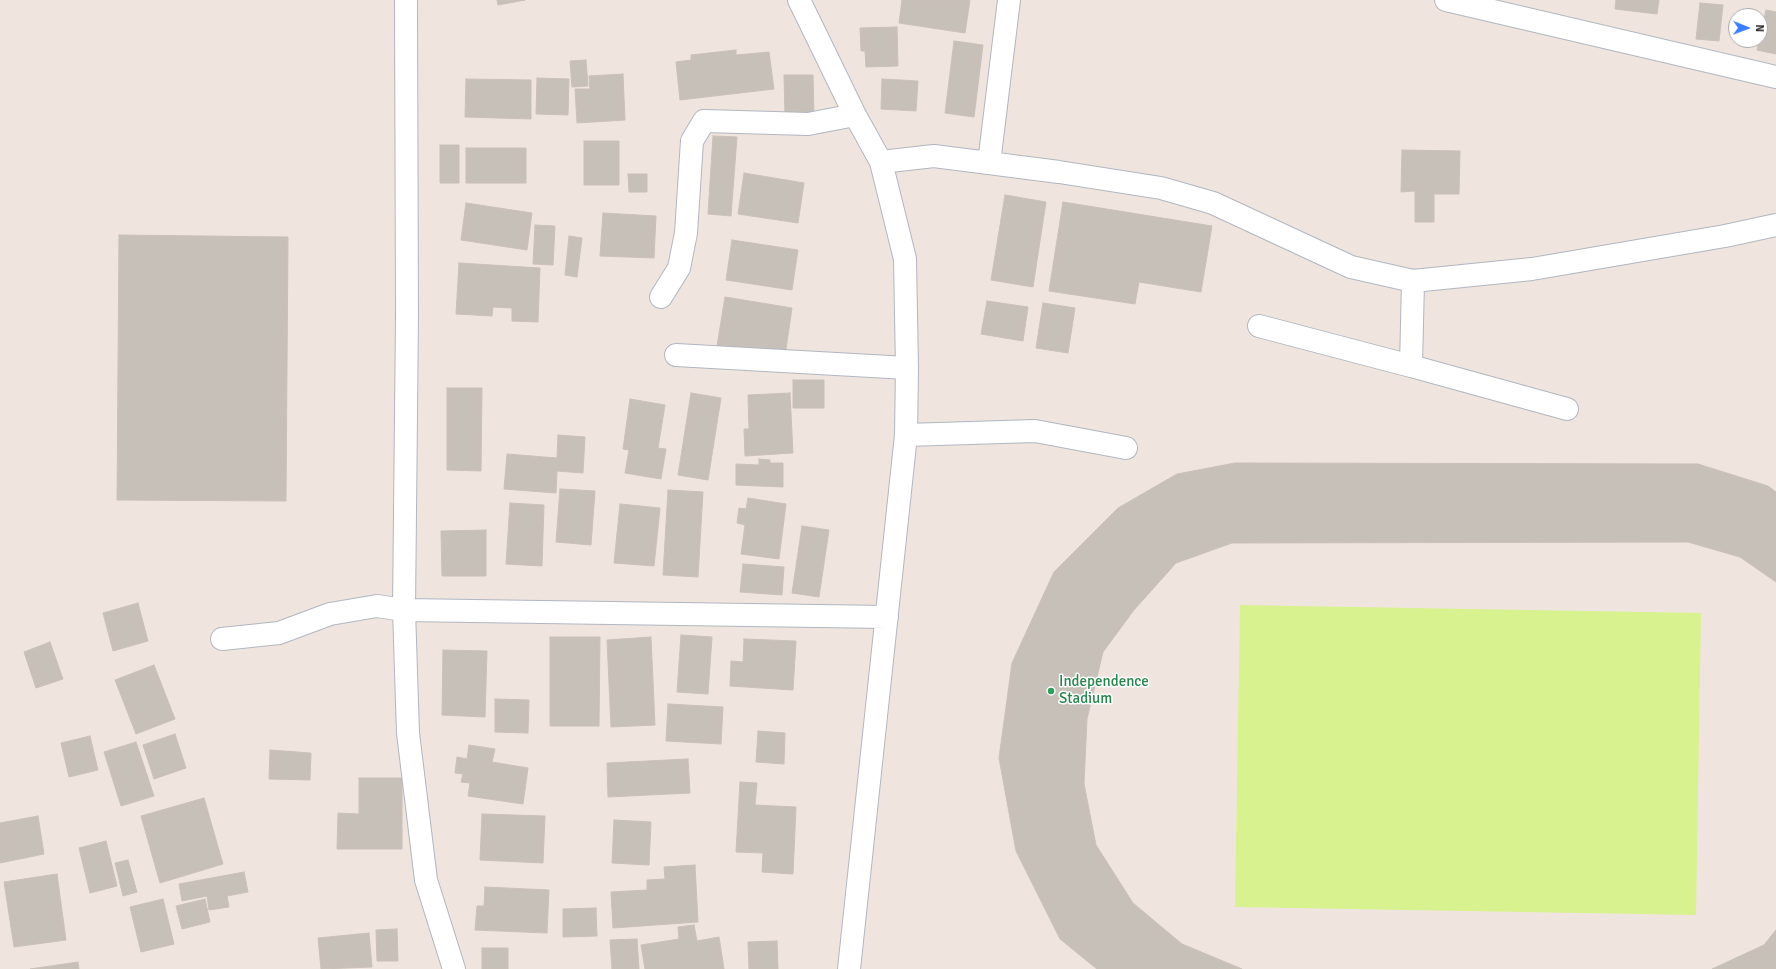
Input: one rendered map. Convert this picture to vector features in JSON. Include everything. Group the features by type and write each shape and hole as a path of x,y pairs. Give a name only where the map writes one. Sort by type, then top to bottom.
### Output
{"street":[{"path":"406,0 408,316 404,610 408,733 426,880 454,969"},
{"path":"799,0 855,115 881,162 905,259 907,368 906,435 849,969"},
{"path":"989,163 1009,0"},
{"path":"1446,0 1776,77"},
{"path":"661,297 679,268 686,233 692,141 704,121 808,124 855,115"},
{"path":"881,162 934,156 1161,188 1213,203 1352,267 1413,280 1532,269 1725,236 1776,225"},
{"path":"1411,366 1413,280"},
{"path":"1259,326 1567,409"},
{"path":"676,355 907,368"},
{"path":"906,435 1035,431 1126,448"},
{"path":"222,639 280,633 330,614 377,606 404,610 887,617"}],"green space":[{"path":"1240,605 1701,613 1696,915 1235,907"}],"building":[{"path":"497,0 525,0 498,5"},
{"path":"902,0 970,0 965,33 899,23"},
{"path":"1616,0 1659,0 1657,14 1615,9"},
{"path":"1700,3 1723,5 1719,41 1696,39"},
{"path":"1768,10 1776,12 1776,54 1757,50 1757,48 1768,48"},
{"path":"897,27 898,66 866,67 865,51 861,51 860,28"},
{"path":"954,41 983,45 974,117 945,113"},
{"path":"736,50 736,55 769,52 774,89 680,100 676,62 691,60 691,55"},
{"path":"586,60 588,86 572,87 570,61"},
{"path":"623,74 625,120 577,123 575,89 590,89 589,76"},
{"path":"784,75 813,75 814,116 785,117"},
{"path":"537,78 569,79 568,115 536,114"},
{"path":"466,79 531,80 531,119 465,117"},
{"path":"882,79 918,81 916,111 881,109"},
{"path":"713,136 737,137 731,216 708,214"},
{"path":"584,141 619,141 619,185 584,185"},
{"path":"440,145 459,145 459,183 440,183"},
{"path":"466,148 526,148 526,183 466,183"},
{"path":"1402,150 1460,151 1459,194 1434,194 1434,222 1415,222 1415,191 1401,192"},
{"path":"744,173 804,183 798,223 738,214"},
{"path":"628,174 647,174 647,192 629,192"},
{"path":"1005,195 1046,202 1033,287 991,280"},
{"path":"1063,202 1212,226 1201,292 1139,282 1135,304 1049,291"},
{"path":"466,203 532,213 527,250 461,240"},
{"path":"603,213 656,216 654,258 600,256"},
{"path":"535,225 555,226 553,265 533,264"},
{"path":"119,235 288,237 286,501 117,500"},
{"path":"569,236 582,238 577,277 565,275"},
{"path":"732,240 798,250 792,290 726,280"},
{"path":"459,263 540,268 538,322 512,321 512,308 493,307 492,316 456,314"},
{"path":"725,297 792,308 785,356 717,346"},
{"path":"987,301 1028,307 1023,341 981,334"},
{"path":"1043,303 1075,308 1068,353 1036,348"},
{"path":"793,380 824,380 824,408 793,408"},
{"path":"447,388 482,388 481,471 447,470"},
{"path":"691,393 721,398 708,480 678,475"},
{"path":"790,393 793,453 745,456 744,429 749,429 748,395"},
{"path":"630,399 665,405 658,448 666,449 661,479 625,473 629,450 623,449"},
{"path":"558,435 585,437 583,473 557,471 556,493 504,489 507,454 557,458"},
{"path":"759,459 770,460 770,463 783,463 783,487 736,485 736,464 759,465"},
{"name":"Independence Stadium","path":"1235,463 1698,464 1768,486 1776,492 1776,582 1740,557 1688,542 1232,543 1176,563 1134,610 1103,652 1087,719 1084,784 1096,845 1133,903 1182,944 1242,969 1097,969 1060,939 1016,851 999,758 1012,663 1054,572 1118,508 1177,474"},
{"path":"560,489 595,491 591,545 556,542"},
{"path":"668,490 703,492 698,577 663,575"},
{"path":"748,498 786,504 779,559 741,554 745,525 737,523 739,508 746,509"},
{"path":"510,503 544,505 542,566 506,564"},
{"path":"620,504 660,508 654,566 614,563"},
{"path":"802,526 829,530 819,597 792,593"},
{"path":"486,530 486,576 442,576 441,531"},
{"path":"743,564 784,567 782,595 740,592"},
{"path":"138,603 148,641 113,651 103,613"},
{"path":"681,635 712,637 708,694 677,692"},
{"path":"550,637 600,637 599,726 550,726"},
{"path":"651,637 655,725 611,727 607,640"},
{"path":"744,639 796,641 793,690 730,686 731,661 743,662"},
{"path":"50,642 63,679 36,688 24,652"},
{"path":"443,650 487,651 485,717 442,715"},
{"path":"154,665 175,719 136,734 115,680"},
{"path":"495,699 529,700 528,733 495,732"},
{"path":"668,704 723,707 721,744 666,741"},
{"path":"758,731 785,733 784,764 756,762"},
{"path":"175,734 186,768 154,779 143,745"},
{"path":"90,736 98,770 69,777 61,743"},
{"path":"136,742 154,796 121,806 104,752"},
{"path":"469,745 495,749 492,762 528,768 523,804 468,796 470,783 461,782 463,774 455,773 457,757 467,759"},
{"path":"270,750 311,753 310,780 269,779"},
{"path":"688,759 690,793 608,797 607,763"},
{"path":"359,778 402,778 402,849 337,849 338,813 359,814"},
{"path":"740,782 757,783 755,805 796,807 793,874 762,872 763,853 736,852"},
{"path":"204,798 223,864 160,883 141,816"},
{"path":"482,814 545,816 543,863 480,860"},
{"path":"38,816 44,854 0,863 0,823"},
{"path":"614,820 651,822 649,865 612,863"},
{"path":"106,841 117,886 90,893 79,848"},
{"path":"128,860 137,892 123,896 115,863"},
{"path":"695,865 698,922 613,928 611,892 647,890 647,880 665,879 664,867"},
{"path":"244,872 248,892 227,896 229,907 209,910 207,896 182,901 179,884"},
{"path":"57,874 66,940 14,947 4,882"},
{"path":"485,887 549,890 547,933 475,930 477,906 484,906"},
{"path":"163,899 174,944 141,952 130,907"},
{"path":"205,899 210,922 182,929 176,906"},
{"path":"596,908 597,936 563,937 563,909"},
{"path":"694,925 697,941 719,937 724,969 645,969 641,945 679,939 678,927"},
{"path":"397,929 398,961 377,961 376,930"},
{"path":"1776,930 1776,969 1712,969 1764,945"},
{"path":"369,933 372,967 321,969 318,938"},
{"path":"637,939 639,969 612,969 610,940"},
{"path":"777,941 778,969 749,969 748,942"},
{"path":"482,948 508,948 508,969 482,969"},
{"path":"78,962 79,969 30,969"}],"place":[{"name":"Independence Stadium","path":"1051,691"}]}
